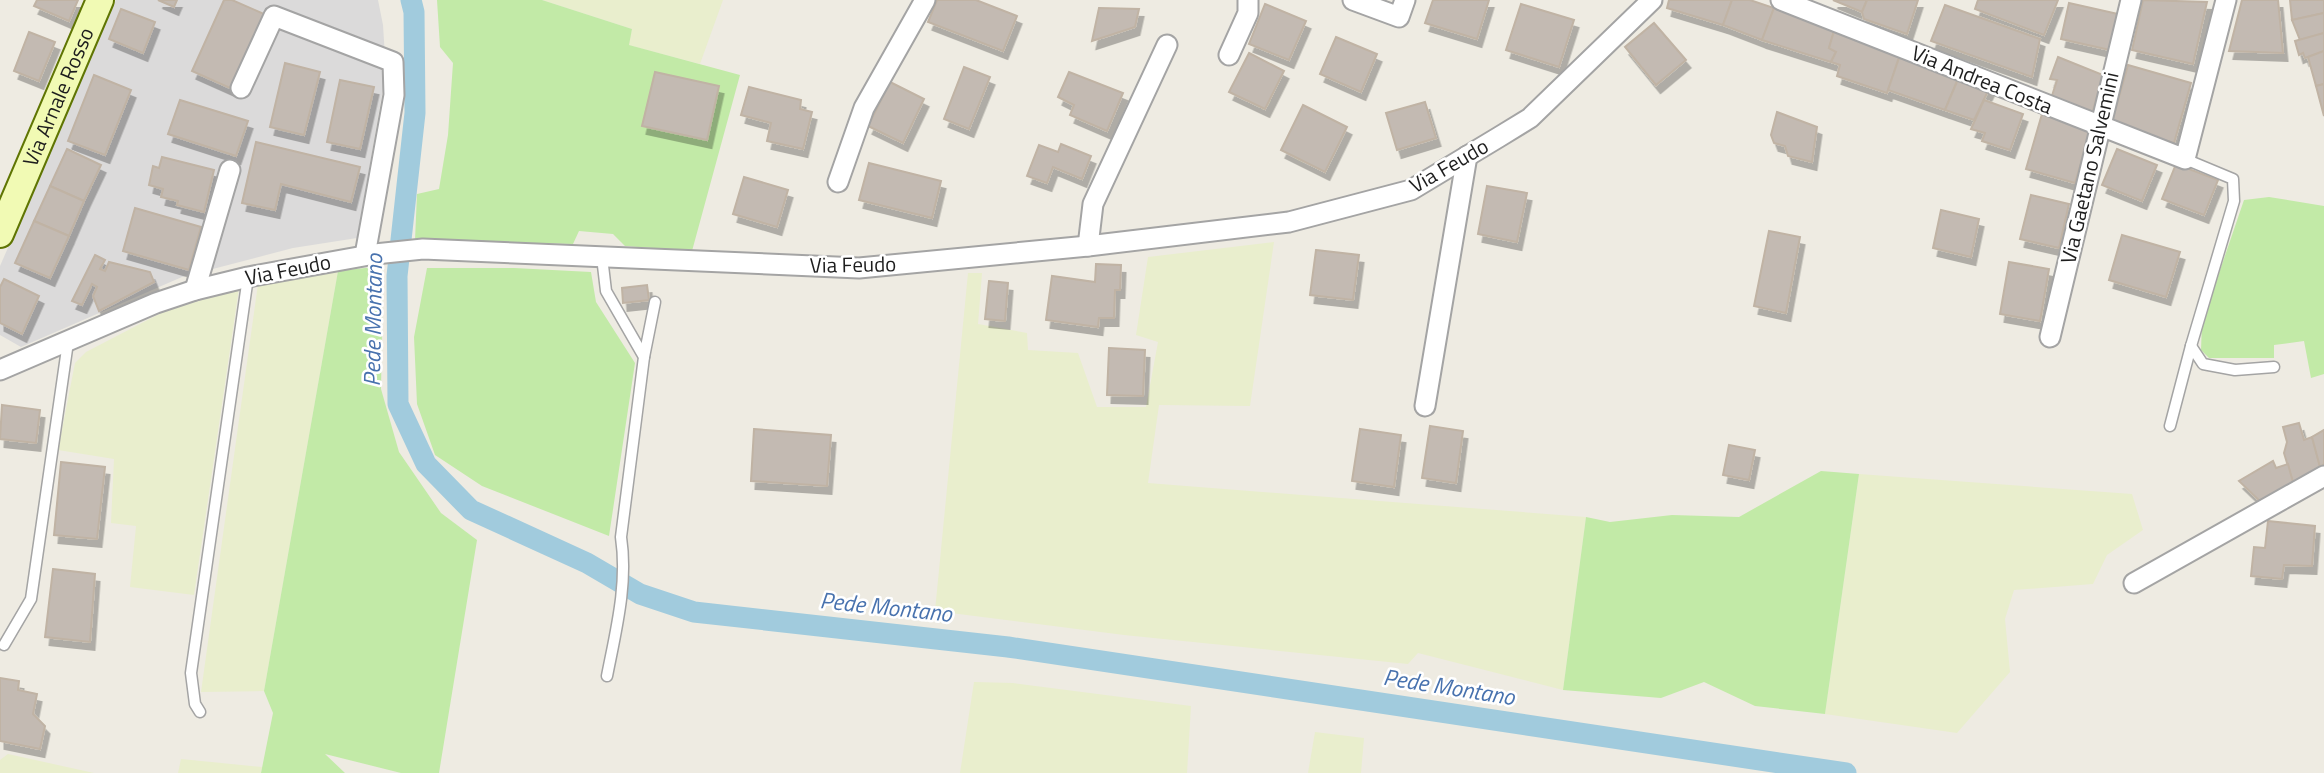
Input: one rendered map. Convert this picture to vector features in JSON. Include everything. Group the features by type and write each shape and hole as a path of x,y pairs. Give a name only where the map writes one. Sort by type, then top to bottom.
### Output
{"street":[{"name":"Via Arnale Rosso","path":"0,234 100,0"},
{"path":"838,182 864,108 925,0"},
{"path":"1229,55 1248,13 1248,0"},
{"path":"1353,0 1399,17 1405,0"},
{"name":"Via Andrea Costa","path":"1781,0 2185,159"},
{"name":"Via Gaetano Salvemini","path":"2050,337 2130,0"},
{"path":"2185,159 2226,0"},
{"name":"Via Feudo","path":"0,370 156,303 195,290 370,254 423,249 859,268 1088,246 1289,222 1411,190 1530,118 1648,1"},
{"path":"241,88 274,16 393,62 394,95 370,254"},
{"path":"1088,246 1093,204 1167,45"},
{"path":"1425,406 1467,156"},
{"path":"195,290 230,170"},
{"path":"2134,583 2324,476"}],"lane":[{"path":"2170,426 2234,201 2233,179 2185,159"},
{"path":"602,257 606,290 644,357"},
{"path":"201,712 195,704 191,673 248,277"},
{"path":"607,677 621,605 625,563 621,537 644,357 655,302"},
{"path":"4,645 31,599 68,342"},
{"path":"2191,346 2203,364 2235,370 2274,367"}],"shaded area":[{"path":"116,0 378,0 383,25 386,72 357,238 293,248 182,277 21,347 0,335 0,266"}],"green space":[{"path":"437,0 542,0 632,29 629,45 740,75 692,251 625,246 613,234 579,231 573,244 415,240 417,194 439,189 448,135 453,63 440,47"},
{"path":"542,0 723,0 700,64 628,45 632,29"},
{"path":"2269,197 2324,206 2324,374 2311,378 2304,341 2274,345 2274,358 2209,358 2201,350 2202,323 2244,200"},
{"path":"1274,242 1250,406 1159,405 1148,483 1586,517 1563,690 1418,653 1408,664 1124,635 935,611 968,273 982,273 978,324 1027,333 1028,350 1078,353 1097,407 1146,407 1158,342 1136,335 1148,257"},
{"path":"383,266 381,389 399,452 441,513 477,540 439,773 401,773 325,754 345,773 261,773 273,713 264,691 338,271"},
{"path":"427,268 514,268 591,272 596,302 635,363 609,536 482,486 435,455 417,404 414,337"},
{"path":"338,271 264,691 201,692 258,284"},
{"path":"239,288 194,595 130,587 136,526 111,523 114,459 58,450 75,363 86,352 161,313"},
{"path":"1821,471 1859,474 1825,714 1755,706 1704,682 1661,698 1563,690 1586,517 1610,522 1672,515 1739,517"},
{"path":"1859,474 2132,494 2143,530 2107,555 2093,584 2014,590 2005,619 2010,672 1957,733 1825,714"},
{"path":"974,682 1013,683 1191,706 1187,773 960,773"},
{"path":"1315,732 1364,738 1361,773 1308,773"},
{"path":"8,754 94,773 0,773 0,760"},
{"path":"181,759 262,767 261,773 178,773"}],"building":[{"path":"37,0 78,0 69,21 34,6"},
{"path":"158,0 177,0 174,7"},
{"path":"224,0 232,0 264,14 230,88 192,71"},
{"path":"937,0 976,0 1017,16 1003,51 928,22"},
{"path":"1433,0 1489,0 1477,39 1425,23"},
{"path":"1669,0 1732,0 1723,25 1667,8"},
{"path":"1732,0 1750,0 1774,8 1762,40 1723,25"},
{"path":"1833,0 1867,0 1862,12"},
{"path":"1867,0 1918,0 1907,34 1864,19 1862,12"},
{"path":"1978,0 2058,0 2044,35 1975,9"},
{"path":"2143,0 2207,2 2193,64 2132,50"},
{"path":"2242,0 2278,0 2283,53 2229,51"},
{"path":"2290,0 2324,0 2324,13 2292,20"},
{"path":"2069,3 2118,14 2110,50 2061,39"},
{"path":"1265,4 1306,21 1289,60 1249,44"},
{"path":"1521,4 1574,20 1559,67 1506,50"},
{"path":"1945,5 2040,39 2032,77 1931,41"},
{"path":"1099,8 1139,9 1135,27 1092,41"},
{"path":"1774,8 1834,31 1829,48 1836,52 1831,62 1762,40"},
{"path":"121,9 155,22 143,53 109,39"},
{"path":"2324,13 2324,33 2300,40 2292,20"},
{"path":"1654,23 1686,60 1656,85 1625,47"},
{"path":"1834,31 1900,55 1887,93 1837,76 1840,65 1831,62 1836,52 1829,48"},
{"path":"29,32 55,42 39,81 14,71"},
{"path":"2324,33 2324,51 2305,58 2303,53 2299,55 2295,41"},
{"path":"1336,37 1377,54 1361,92 1320,74"},
{"path":"2324,51 2324,84 2316,86 2308,57"},
{"path":"1249,53 1284,71 1265,109 1229,92"},
{"path":"1900,55 1958,79 1945,110 1888,90"},
{"path":"2058,57 2103,75 2090,121 2050,102 2057,80 2050,79"},
{"path":"285,63 320,72 304,135 270,127"},
{"path":"2128,65 2191,83 2174,143 2111,125"},
{"path":"964,67 990,77 969,129 944,119"},
{"path":"655,72 719,86 707,140 642,126"},
{"path":"1069,72 1123,93 1107,131 1070,115 1074,105 1058,97"},
{"path":"1961,72 1989,89 1974,120 1945,110"},
{"path":"94,75 131,90 105,155 68,141"},
{"path":"340,80 374,87 360,149 327,142"},
{"path":"890,82 924,99 903,143 868,126"},
{"path":"2324,84 2324,116 2316,86"},
{"path":"749,87 801,100 800,109 812,112 803,149 767,141 771,123 741,115"},
{"path":"180,100 248,121 236,156 168,134"},
{"path":"1984,100 2023,114 2010,150 1982,141 1985,133 1971,129"},
{"path":"1425,102 1436,138 1397,150 1386,113"},
{"path":"1303,105 1347,127 1325,172 1281,150"},
{"path":"1777,112 1817,127 1812,162 1788,156 1785,146 1774,143 1771,135"},
{"path":"2042,114 2091,129 2075,183 2026,169"},
{"path":"256,142 360,167 351,202 281,184 275,210 242,203"},
{"path":"1061,144 1091,156 1082,179 1053,167 1047,183 1027,176 1039,145 1058,152"},
{"path":"67,149 101,165 84,201 50,186"},
{"path":"2117,149 2157,165 2142,201 2102,185"},
{"path":"162,157 214,170 204,212 177,205 178,201 161,197 163,189 149,185 153,166 159,168"},
{"path":"869,163 941,181 932,218 859,200"},
{"path":"2176,164 2218,180 2204,215 2162,199"},
{"path":"744,177 788,190 777,227 733,214"},
{"path":"50,186 84,201 69,236 34,221"},
{"path":"1487,186 1527,193 1517,242 1478,234"},
{"path":"2031,195 2069,204 2059,248 2020,239"},
{"path":"135,208 201,227 189,270 123,251"},
{"path":"1941,210 1979,219 1971,257 1933,248"},
{"path":"34,221 69,236 50,278 15,263"},
{"path":"1769,231 1800,237 1786,313 1754,306"},
{"path":"2122,235 2180,252 2166,297 2109,280"},
{"path":"1316,250 1359,255 1353,300 1310,295"},
{"path":"95,255 105,260 100,269 105,271 109,262 150,272 154,282 99,311 93,296 97,287 92,284 82,305 72,301"},
{"path":"2009,262 2049,269 2040,321 2000,314"},
{"path":"1096,264 1121,265 1120,290 1115,290 1114,318 1099,318 1098,327 1046,320 1052,276 1095,282"},
{"path":"4,279 39,296 22,334 0,323 0,287"},
{"path":"989,281 1008,283 1005,321 985,319"},
{"path":"647,285 649,300 623,303 622,288"},
{"path":"1109,348 1145,350 1143,396 1107,395"},
{"path":"2,405 40,410 36,443 0,439"},
{"path":"2299,423 2304,440 2312,437 2322,473 2294,486 2284,453 2287,442 2283,427"},
{"path":"1430,426 1463,431 1456,483 1422,478"},
{"path":"754,429 831,435 827,486 751,481"},
{"path":"1360,429 1401,435 1394,487 1352,481"},
{"path":"2324,430 2324,464 2320,467 2312,437"},
{"path":"1729,445 1755,450 1749,480 1723,475"},
{"path":"2273,461 2276,468 2288,464 2294,486 2265,506 2239,481"},
{"path":"61,462 105,467 97,539 54,535"},
{"path":"2268,521 2315,526 2312,566 2284,565 2282,579 2251,576 2254,547 2265,548"},
{"path":"53,569 95,574 90,642 45,637"},
{"path":"0,678 19,681 18,690 37,694 33,714 45,726 40,749 0,741"}],"waterway":[{"name":"Pede Montano","path":"411,0 414,12 415,113 397,276 398,404 426,464 471,510 587,563 640,594 694,612 1008,647 1846,773"}]}
